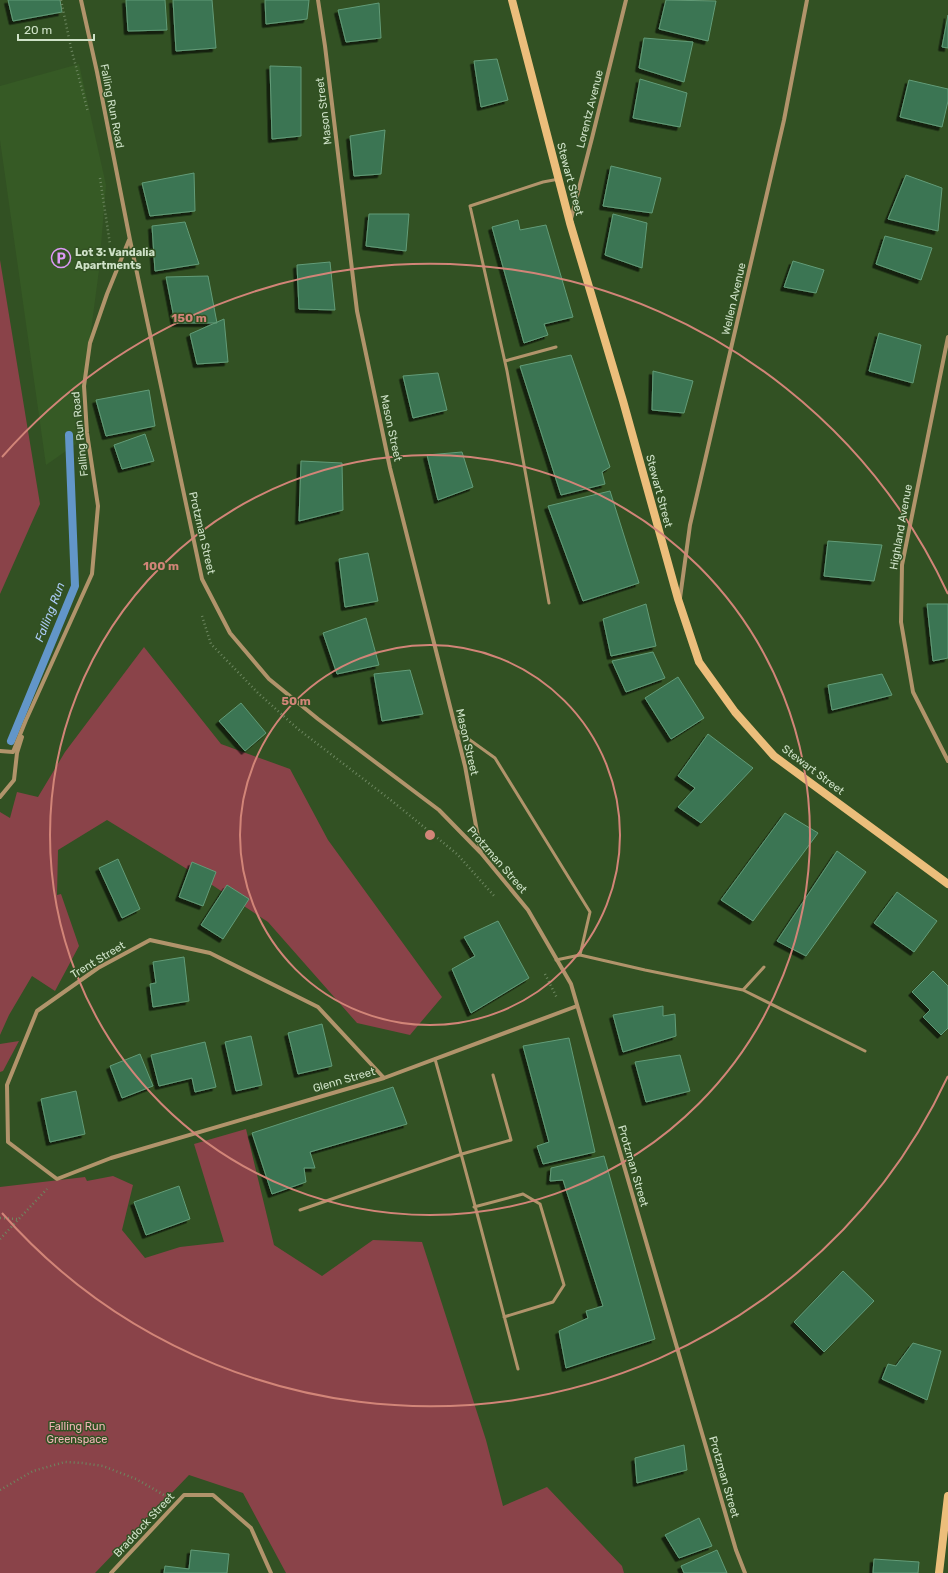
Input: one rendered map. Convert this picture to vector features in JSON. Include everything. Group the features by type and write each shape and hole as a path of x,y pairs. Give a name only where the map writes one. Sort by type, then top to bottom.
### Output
{"street":[{"name":"Falling Run Road","path":"0,751 13,752 92,574 98,506 88,433 84,386 90,343 107,294 130,240 97,72 81,0"},
{"name":"Mason Street","path":"318,0 326,46 357,311 390,468 456,730 481,853"},
{"name":"Stewart Street","path":"512,0 570,223 623,401 679,602 699,662 735,712 774,756 948,884"},
{"name":"Lorentz Avenue","path":"570,223 626,0"},
{"name":"Wellen Avenue","path":"679,602 690,525 784,120 807,0"},
{"name":"Protzman Street","path":"130,240 202,578 230,633 269,678 318,719 440,810 481,853 528,910 571,984 736,1550 745,1573"},
{"name":"Highland Avenue","path":"948,337 902,565 901,622 913,692 948,761"},
{"name":"Falling Run Road","path":"0,796 14,780 18,753 26,720"},
{"name":"Trent Street","path":"57,1179 8,1142 7,1085 37,1011 98,968 150,940 210,953 318,1007 384,1078"},
{"name":"Glenn Street","path":"57,1179 111,1158 384,1078 577,1006"},
{"name":"Braddock Street","path":"111,1573 184,1495 213,1495 251,1528 271,1573"},
{"path":"939,1573 948,1496"}],"lane":[{"path":"549,603 505,361 470,206 543,182 558,179"},
{"path":"505,361 556,347"},
{"path":"456,730 495,758 590,912 580,954"},
{"path":"556,960 580,954 645,970 743,990 865,1052"},
{"path":"743,990 764,967"},
{"path":"435,1059 462,1154 474,1207 518,1369"},
{"path":"300,1210 462,1154 511,1140 493,1075"},
{"path":"474,1207 524,1194 540,1204 564,1285 553,1302 504,1317"}],"path":[{"path":"61,0 71,48 88,113"},
{"path":"100,172 110,246 118,268"},
{"path":"201,610 211,644 258,693 298,729 392,800 457,854 499,901"},
{"path":"544,971 555,991 562,1012"},
{"path":"0,1239 57,1179"},
{"path":"0,1218 18,1219"},
{"path":"0,1490 33,1471 65,1462 82,1462 103,1466 136,1479 177,1502"}],"shaded area":[{"name":"Lot 3: Vandalia Apartments","path":"79,64 106,185 99,270 76,444 46,465 0,140 0,86"}],"green space":[{"path":"0,260 40,504 0,594"},
{"path":"144,647 221,744 290,769 328,840 442,997 410,1035 357,1023 268,922 200,877 107,820 58,850 57,895 61,894 79,946 55,991 32,976 9,1015 0,1035 0,812 10,818 17,792 38,797 65,752"},
{"path":"19,1041 3,1071 0,1072 0,1044"},
{"name":"Falling Run Greenspace","path":"246,1129 274,1245 322,1276 373,1240 422,1242 486,1440 503,1506 547,1487 622,1566 624,1573 286,1573 243,1493 189,1475 95,1573 0,1573 0,1187 85,1177 87,1181 113,1176 133,1185 122,1230 145,1258 180,1247 224,1242 194,1144"}],"building":[{"path":"8,0 60,0 62,12 13,21"},
{"path":"126,0 165,0 167,30 128,31"},
{"path":"173,0 212,0 216,48 176,51"},
{"path":"265,0 309,0 307,19 266,24"},
{"path":"666,0 716,1 708,41 659,29"},
{"path":"379,3 381,38 346,42 338,10"},
{"path":"948,15 948,48 942,47"},
{"path":"644,38 693,42 684,82 639,68"},
{"path":"497,59 508,100 481,107 474,61"},
{"path":"270,66 301,67 301,136 272,139"},
{"path":"640,79 687,93 680,127 633,118"},
{"path":"909,80 948,89 948,101 942,127 900,117"},
{"path":"385,130 381,174 354,176 350,136"},
{"path":"611,166 661,178 652,213 603,206"},
{"path":"194,173 195,211 150,216 142,183"},
{"path":"906,175 942,188 938,231 888,219"},
{"path":"369,214 409,214 406,251 366,246"},
{"path":"613,214 647,223 642,268 605,255"},
{"path":"518,220 520,230 546,225 573,317 544,324 548,335 524,343 492,227"},
{"path":"185,222 199,264 155,271 152,226"},
{"path":"885,236 932,248 921,280 876,264"},
{"path":"793,261 824,270 816,293 784,287"},
{"path":"330,262 335,310 299,309 297,265"},
{"path":"208,276 217,323 175,323 166,277"},
{"path":"224,319 228,362 197,364 190,334"},
{"path":"879,333 921,345 913,383 869,371"},
{"path":"571,355 610,467 602,472 605,484 561,495 520,366"},
{"path":"653,371 693,381 684,413 652,410"},
{"path":"438,373 447,410 413,418 403,376"},
{"path":"149,390 155,426 106,436 96,400"},
{"path":"145,434 154,461 122,469 114,445"},
{"path":"462,452 473,487 438,500 427,455"},
{"path":"301,461 342,463 343,510 299,521"},
{"path":"610,491 639,583 583,601 548,506"},
{"path":"828,541 882,545 874,581 824,576"},
{"path":"368,553 378,601 345,607 339,559"},
{"path":"646,604 656,646 611,656 603,619"},
{"path":"927,604 948,604 948,658 933,661"},
{"path":"366,618 379,665 337,674 323,633"},
{"path":"653,652 665,678 626,692 612,661"},
{"path":"410,670 423,714 382,721 374,674"},
{"path":"882,674 892,695 832,710 828,685"},
{"path":"678,677 704,718 671,739 645,698"},
{"path":"241,703 266,733 245,751 219,721"},
{"path":"708,734 753,768 701,823 678,807 695,788 678,776"},
{"path":"785,813 818,833 753,921 721,900"},
{"path":"837,851 866,872 806,956 777,941"},
{"path":"118,859 140,909 122,918 99,868"},
{"path":"192,862 216,872 203,906 179,897"},
{"path":"227,885 249,899 223,939 201,925"},
{"path":"897,892 937,921 914,952 874,923"},
{"path":"498,921 529,978 471,1013 452,969 475,956 464,937"},
{"path":"184,957 189,1001 153,1007 150,984 156,983 153,962"},
{"path":"933,971 948,986 948,1028 941,1035 923,1017 930,1010 912,992"},
{"path":"663,1006 663,1016 675,1014 676,1036 623,1052 613,1015"},
{"path":"322,1024 332,1066 298,1074 288,1033"},
{"path":"251,1036 262,1085 236,1091 225,1042"},
{"path":"569,1038 595,1152 543,1164 537,1146 549,1142 523,1046"},
{"path":"205,1042 216,1087 195,1092 192,1078 159,1086 151,1055"},
{"path":"140,1054 153,1086 122,1098 110,1066"},
{"path":"680,1055 690,1091 646,1102 635,1062"},
{"path":"393,1087 407,1124 310,1152 315,1168 304,1168 306,1182 272,1194 252,1133"},
{"path":"76,1091 85,1134 50,1142 41,1099"},
{"path":"604,1156 655,1339 566,1368 559,1331 588,1318 586,1311 603,1306 563,1180 550,1181 551,1168"},
{"path":"179,1186 190,1219 146,1235 134,1202"},
{"path":"843,1271 874,1301 824,1352 794,1322"},
{"path":"913,1343 941,1351 927,1400 882,1379 888,1364 896,1366"},
{"path":"684,1445 687,1470 637,1483 635,1458"},
{"path":"699,1518 712,1546 679,1558 665,1535"},
{"path":"191,1550 229,1554 227,1573 164,1573 165,1566 189,1569"},
{"path":"717,1550 727,1573 684,1573 681,1566"},
{"path":"874,1559 919,1562 918,1573 873,1573"}],"waterway":[{"name":"Falling Run","path":"11,741 75,586 69,435"}],"place":[{"name":"Lot 3: Vandalia Apartments","path":"61,258"}]}
